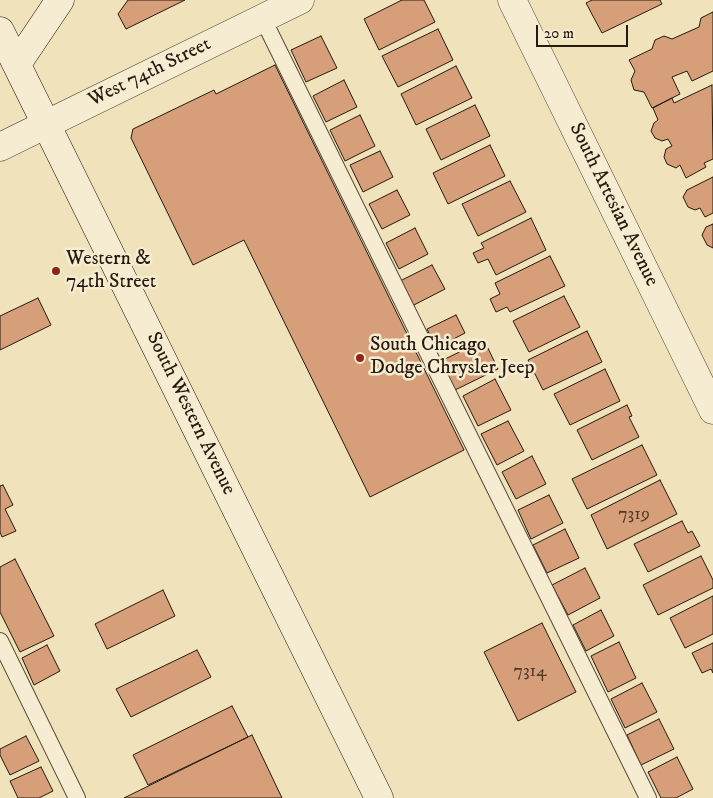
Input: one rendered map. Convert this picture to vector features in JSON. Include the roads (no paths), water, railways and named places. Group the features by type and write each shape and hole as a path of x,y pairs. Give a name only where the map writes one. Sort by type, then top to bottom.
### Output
{"main road":[{"path":"17,64 60,0"},
{"name":"West 74th Street","path":"0,147 300,0"},
{"name":"South Artesian Avenue","path":"512,0 713,410"},
{"name":"South Western Avenue","path":"0,31 379,798"}],"lane":[{"path":"263,19 648,798"},
{"path":"0,641 77,798"}],"place":[{"name":"Western & 74th Street","path":"56,271"},
{"name":"South Chicago Dodge Chrysler Jeep","path":"360,358"}]}
